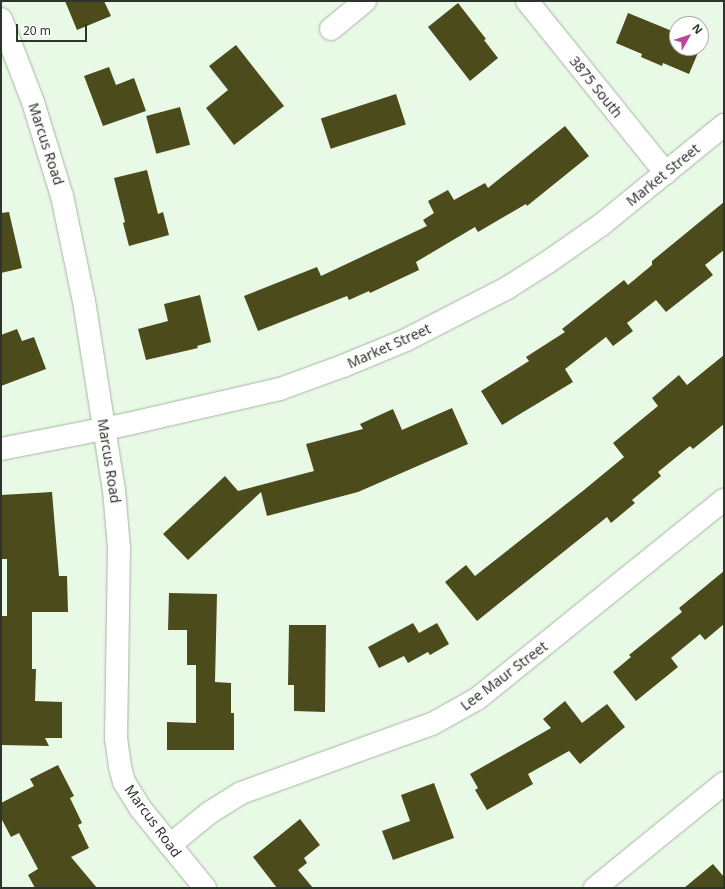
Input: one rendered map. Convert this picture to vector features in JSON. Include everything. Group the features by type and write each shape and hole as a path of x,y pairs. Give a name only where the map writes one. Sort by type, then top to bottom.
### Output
{"street":[{"path":"331,29 365,1"},
{"name":"3875 South","path":"527,1 666,172"},
{"name":"Marcus Road","path":"1,19 33,102 62,196 84,301 119,528 116,738 124,782 131,795 205,888"},
{"name":"Market Street","path":"1,449 104,429 280,389 343,366 406,340 508,288 548,262 601,225 724,126"},
{"name":"Lee Maur Street","path":"170,845 209,813 241,793 432,724 477,699 724,500"},
{"path":"594,888 724,783"}],"building":[{"path":"65,1 104,1 111,16 77,30"},
{"path":"458,3 486,39 484,40 498,58 470,81 428,27"},
{"path":"628,13 669,30 669,56 697,56 689,74 663,63 662,66 641,57 642,54 616,43"},
{"path":"236,45 284,106 234,145 206,108 228,90 209,66"},
{"path":"109,67 116,85 134,78 146,111 103,126 84,76"},
{"path":"396,94 406,124 331,149 321,118"},
{"path":"180,107 190,145 156,154 146,116"},
{"path":"565,126 589,156 527,206 526,204 478,232 475,227 416,262 419,270 370,293 369,291 349,300 347,296 258,331 244,296 317,267 321,276 427,226 423,220 434,213 428,201 448,190 454,200 485,183 488,188"},
{"path":"147,170 158,214 163,212 169,235 129,246 123,223 125,222 114,178"},
{"path":"724,202 724,250 705,265 713,275 666,312 656,300 627,323 633,331 613,346 606,337 565,369 573,382 502,425 481,391 529,361 526,357 565,332 562,329 624,280 628,285 652,265 652,261"},
{"path":"9,212 22,268 1,273 1,213"},
{"path":"200,295 211,342 197,346 198,348 146,360 138,329 168,321 164,304"},
{"path":"17,329 22,341 34,337 46,369 1,386 1,335"},
{"path":"724,355 724,424 693,449 690,446 658,472 661,476 632,500 635,503 611,523 607,517 477,621 445,582 466,565 475,576 584,490 624,457 613,443 658,406 652,398 679,375 687,385"},
{"path":"452,408 468,444 358,492 267,516 261,492 188,560 163,534 225,476 238,491 314,471 306,444 363,429 360,424 393,409 402,430"},
{"path":"52,492 59,576 67,576 68,612 32,612 32,669 36,669 35,701 62,702 62,738 45,738 49,746 1,745 1,616 7,616 7,559 1,559 1,495"},
{"path":"724,571 724,624 705,640 700,634 671,658 678,667 636,701 613,672 631,657 629,655 682,612 679,608"},
{"path":"169,593 217,594 215,682 231,683 231,713 234,713 234,750 167,750 167,722 196,723 196,665 187,665 187,630 168,630"},
{"path":"413,623 419,633 437,623 449,644 430,655 428,652 408,663 404,656 379,668 368,647"},
{"path":"289,625 326,625 325,712 294,711 294,685 288,685"},
{"path":"565,701 582,723 607,704 625,727 580,764 569,751 528,774 533,784 487,810 475,790 478,788 470,774 551,728 543,719"},
{"path":"58,765 74,796 70,798 82,823 78,825 89,848 71,857 97,888 35,888 28,875 38,869 19,833 11,837 1,818 1,803 34,786 30,779"},
{"path":"434,783 454,838 393,860 382,831 410,821 401,795"},
{"path":"300,819 320,845 304,858 307,863 298,870 313,888 277,888 253,857"},
{"path":"713,864 724,877 724,888 684,888"}]}
